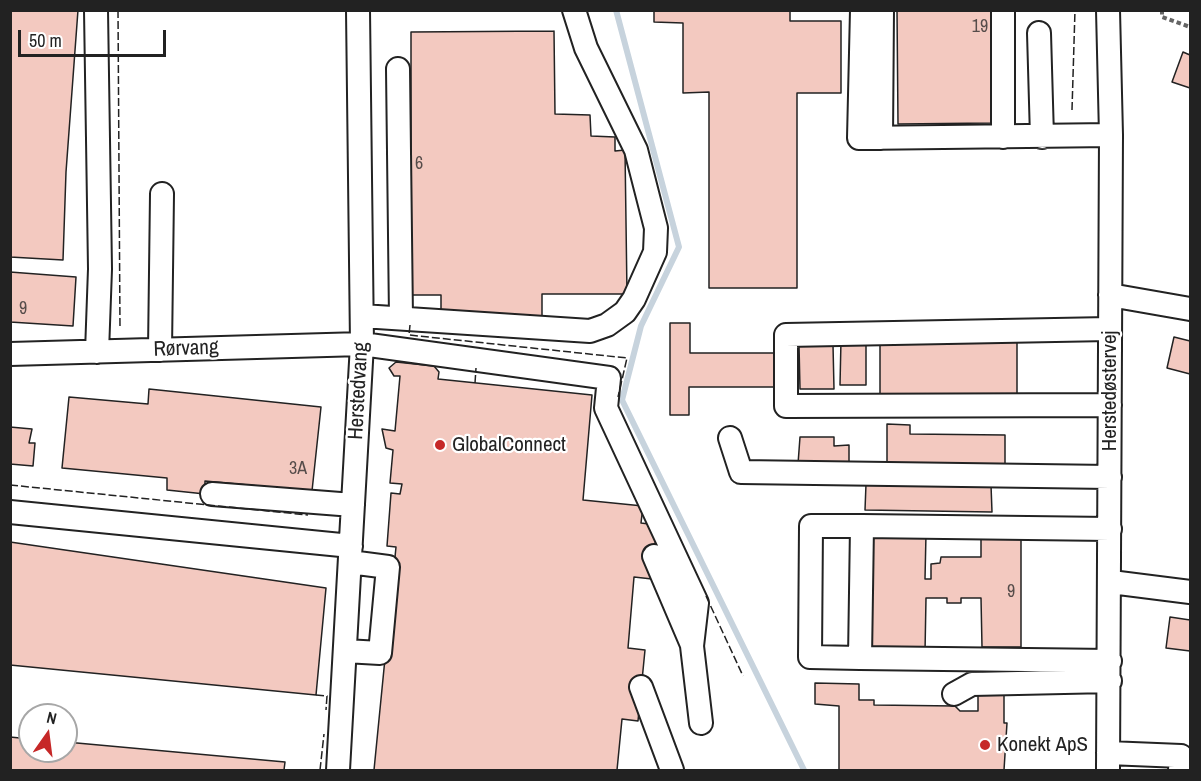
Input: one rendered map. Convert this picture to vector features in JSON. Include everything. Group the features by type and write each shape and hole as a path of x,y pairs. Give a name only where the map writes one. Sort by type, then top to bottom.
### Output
{"street":[{"path":"96,10 100,269 97,352"},
{"name":"Herstedvang","path":"338,771 362,344 358,10"},
{"path":"362,316 590,331 607,325 624,312 634,299 655,252 656,228 636,150 590,58 574,10"},
{"path":"862,10 859,138 1111,135"},
{"path":"881,138 882,10"},
{"path":"1002,10 1003,137"},
{"name":"Herstedøstervej","path":"1108,10 1111,135 1109,328 1111,582 1108,762"},
{"path":"1039,33 1042,137"},
{"path":"398,69 401,318"},
{"path":"160,350 162,194"},
{"path":"1110,295 1191,309"},
{"path":"1109,328 786,335 786,406 1110,405"},
{"name":"Rørvang","path":"10,354 362,344 609,378 606,408 697,603 692,646"},
{"path":"730,438 741,472 1110,477"},
{"path":"212,494 353,505"},
{"path":"10,512 350,554 388,567 380,654 345,651"},
{"path":"1110,529 811,526 810,657 1110,671"},
{"path":"860,658 862,526"},
{"path":"654,556 692,646 701,723"},
{"path":"1111,582 1191,592"},
{"path":"954,694 972,684 1110,671"},
{"path":"641,687 672,771"},
{"path":"1108,762 1180,756 1180,771"}],"path":[{"path":"1162,10 1162,17 1191,27"}],"building":[{"path":"10,10 78,10 66,172 63,260 10,257"},
{"path":"654,10 790,10 790,21 841,21 841,93 797,93 797,288 709,288 709,92 683,93 683,23 654,22"},
{"path":"897,10 991,10 991,123 898,124"},
{"path":"554,31 555,114 590,115 591,136 615,137 615,151 625,150 627,294 542,294 542,319 441,320 441,295 411,295 411,32"},
{"path":"1183,52 1190,55 1190,88 1172,82"},
{"path":"10,272 76,277 73,326 10,322"},
{"path":"670,323 690,323 690,353 778,353 778,387 689,387 689,415 670,415"},
{"path":"1174,337 1190,341 1190,374 1167,368"},
{"path":"841,340 866,341 866,385 840,385"},
{"path":"880,341 1017,342 1017,395 880,395"},
{"path":"799,345 833,345 834,389 800,389"},
{"path":"396,362 434,366 439,372 438,379 592,395 583,500 643,506 641,523 657,525 652,579 634,577 628,648 645,650 638,721 622,719 617,770 374,770 396,547 387,546 391,493 400,494 402,484 390,483 393,450 386,448 382,429 395,431 400,376 394,376 389,368"},
{"path":"149,389 321,407 312,491 205,481 205,494 167,490 167,478 62,468 69,397 148,404"},
{"path":"887,424 910,425 910,434 1005,435 1005,469 887,468"},
{"path":"10,427 32,429 29,443 35,443 33,466 10,464"},
{"path":"800,437 834,437 834,446 849,445 849,463 798,464"},
{"path":"866,484 991,485 992,512 865,510"},
{"path":"981,533 1021,533 1021,647 982,647 981,598 961,598 961,603 947,603 947,598 926,598 925,652 871,652 872,534 926,534 925,579 931,579 931,564 940,563 941,557 981,557"},
{"path":"10,542 326,588 316,695 10,665"},
{"path":"1170,617 1190,620 1190,651 1166,648"},
{"path":"815,683 859,684 859,700 874,700 874,705 955,706 960,711 978,711 978,688 1004,688 1004,723 1007,723 1004,770 839,770 839,706 815,704"},
{"path":"10,737 18,738 18,763 78,763 78,743 285,762 284,770 10,770"}],"waterway":[{"path":"616,10 679,247 641,326 622,400 804,770"}],"fence":[{"path":"118,10 120,329"},
{"path":"1072,110 1075,10"},
{"path":"410,325 409,335 627,358 618,397"},
{"path":"475,383 476,368"},
{"path":"10,485 308,515"},
{"path":"706,596 743,676"},
{"path":"316,695 327,696 326,710"},
{"path":"320,770 324,734"}],"place":[{"name":"GlobalConnect","path":"440,445"},
{"name":"Konekt ApS","path":"985,745"}]}
